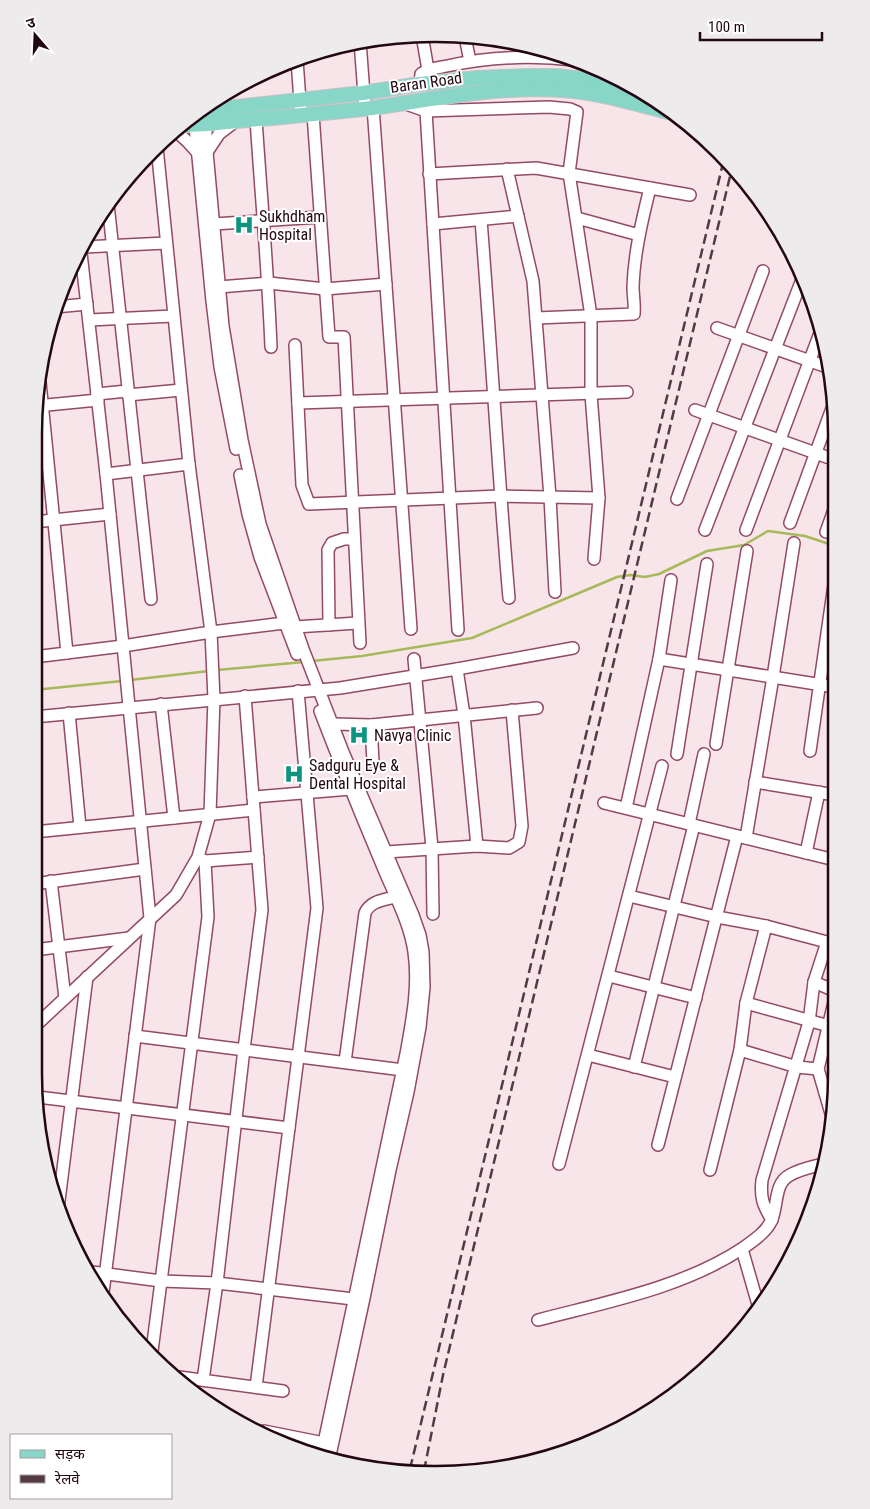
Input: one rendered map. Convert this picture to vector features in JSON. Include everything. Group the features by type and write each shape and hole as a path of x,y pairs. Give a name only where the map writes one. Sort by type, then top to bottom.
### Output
{"main road":[{"name":"Baran Road","path":"205,118 300,100 477,78 557,76 583,79 618,88"},
{"name":"Baran Road","path":"203,119 236,121 307,115 504,91 560,90 583,92 652,108"}],"street":[{"path":"423,42 428,70"},
{"path":"466,44 470,61"},
{"path":"360,50 363,93 369,108 386,284 412,629"},
{"path":"420,84 421,74 428,70 470,61 530,56 540,57"},
{"path":"298,67 300,100 307,115 320,217 329,337 344,337 360,643"},
{"path":"402,102 426,111 549,107 570,109 577,112 569,173 591,316 591,394 599,498 594,559"},
{"path":"426,111 458,630"},
{"path":"256,119 269,283 271,347"},
{"path":"236,121 219,134 202,152 206,230 220,367 255,542 284,623 299,650 316,690 351,789 411,938 416,970 414,1003 403,1070 330,1452"},
{"path":"198,123 214,224 225,336 250,482 268,549 296,627 299,650"},
{"path":"181,136 202,152"},
{"path":"153,1347 208,917 202,859 210,814 214,699 211,632 181,390 158,156"},
{"path":"429,174 536,168 690,195"},
{"path":"507,169 533,281 550,497 555,592"},
{"path":"536,318 634,314 635,301 633,289 639,235 650,188"},
{"path":"433,224 518,216"},
{"path":"109,217 151,599"},
{"path":"214,224 320,217"},
{"path":"577,218 639,235"},
{"path":"481,220 509,598"},
{"path":"91,246 166,243"},
{"path":"82,263 106,474 150,918 104,1285"},
{"path":"677,499 763,271"},
{"path":"219,287 269,283 325,289 386,284"},
{"path":"706,530 799,287"},
{"path":"64,306 87,304"},
{"path":"89,320 173,316"},
{"path":"717,328 821,365"},
{"path":"746,530 816,343"},
{"path":"295,345 302,485 309,504 500,496 599,498"},
{"path":"43,405 128,393 181,390"},
{"path":"298,403 627,392"},
{"path":"695,410 828,458"},
{"path":"790,523 827,420"},
{"path":"42,445 54,520 67,653"},
{"path":"106,474 190,464"},
{"path":"42,521 110,514"},
{"path":"826,532 828,526"},
{"path":"329,625 328,550 332,543 344,539 354,539"},
{"path":"658,1145 716,917 742,837 755,782 794,543"},
{"path":"716,744 746,551"},
{"path":"677,754 708,564"},
{"path":"626,808 659,659 671,580"},
{"path":"42,656 284,623"},
{"path":"296,627 358,623"},
{"path":"810,751 828,624"},
{"path":"42,716 316,690 415,676 573,648"},
{"path":"414,659 418,720 432,848 433,914"},
{"path":"659,659 828,686"},
{"path":"457,669 464,715 477,846"},
{"path":"316,690 334,724 420,935 423,952 424,987 420,1027 408,1092 322,1450"},
{"path":"256,1387 317,908 298,691"},
{"path":"203,1380 217,1283 262,910 245,696"},
{"path":"161,704 174,818"},
{"path":"334,724 371,725 537,708"},
{"path":"386,852 477,846 509,848 519,842 522,826 512,710"},
{"path":"69,713 80,827"},
{"path":"371,725 373,762"},
{"path":"634,1066 674,907 704,754"},
{"path":"560,1164 662,766"},
{"path":"755,782 828,794"},
{"path":"253,797 351,789"},
{"path":"806,853 820,792"},
{"path":"604,803 828,858"},
{"path":"42,831 254,810"},
{"path":"202,859 258,857"},
{"path":"42,1020 176,895 202,859"},
{"path":"42,883 145,869"},
{"path":"51,881 65,998"},
{"path":"629,896 716,917 766,926 828,942"},
{"path":"345,1062 365,913 367,907 371,904 395,898"},
{"path":"710,1170 740,1050 746,1003 766,926"},
{"path":"42,949 129,938"},
{"path":"772,1220 763,1205 760,1193 762,1180 809,1022 814,982 828,950"},
{"path":"609,976 696,998"},
{"path":"60,1191 87,977"},
{"path":"814,982 828,988"},
{"path":"746,1003 828,1026"},
{"path":"827,1100 818,1069 828,1030"},
{"path":"135,1036 403,1070"},
{"path":"740,1050 797,1067 818,1069"},
{"path":"588,1055 675,1077"},
{"path":"43,1098 290,1128"},
{"path":"538,1320 648,1291 705,1268 742,1249 764,1232 772,1220 777,1193 789,1175 816,1166"},
{"path":"742,1249 756,1299"},
{"path":"97,1273 161,1281 217,1283 359,1299"},
{"path":"187,1378 284,1391"},
{"path":"280,1435 324,1442"}],"shaded area":[{"path":"828,1060 828,1084 827,1082"}],"waterway":[{"path":"312,661 362,656 472,638 617,577 630,575 645,577 659,574 707,551 744,545 768,531 805,536 828,544"},
{"path":"217,670 304,662"},
{"path":"130,680 209,671"},
{"path":"42,689 122,681"}],"railway":[{"path":"411,1466 722,167"},
{"path":"425,1466 443,1375 730,176"}],"place":[{"name":"Sukhdham Hospital","path":"244,225"},
{"name":"Navya Clinic","path":"359,735"},
{"name":"Sadguru Eye & Dental Hospital","path":"294,774"}]}
